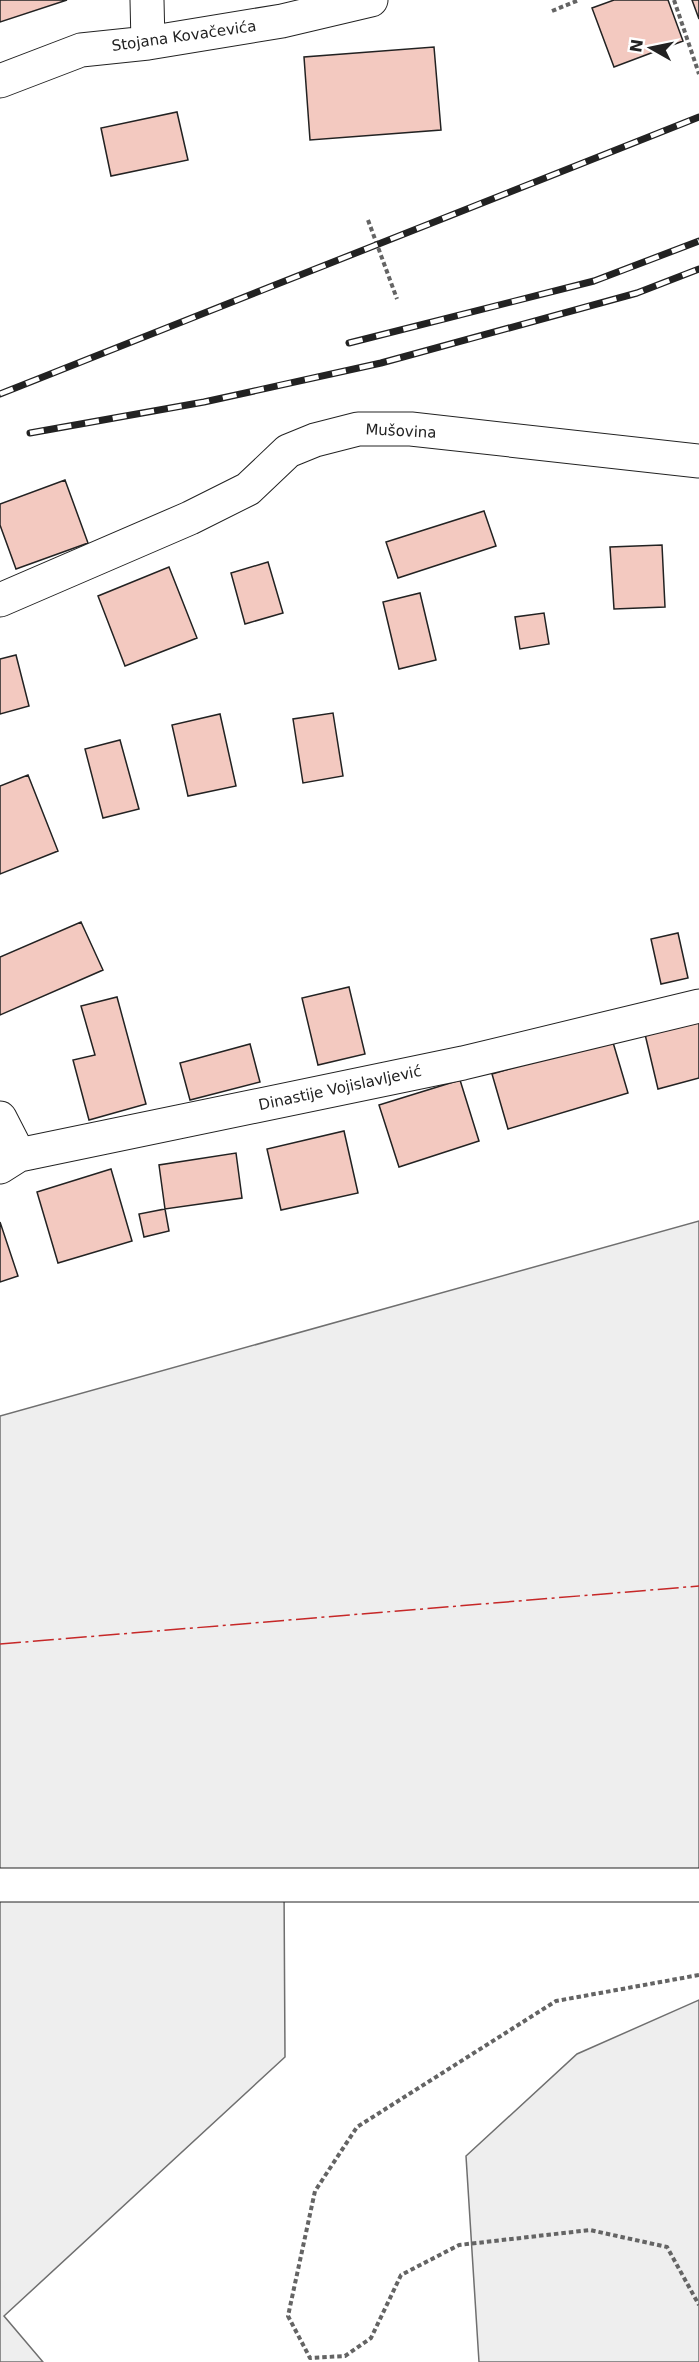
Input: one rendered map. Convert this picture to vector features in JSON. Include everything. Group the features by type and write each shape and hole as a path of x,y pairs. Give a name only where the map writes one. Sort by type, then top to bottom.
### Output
{"street":[{"path":"147,0 147,43"},
{"name":"Stojana Kovačevića","path":"0,81 81,50 147,43 282,21 371,0"},
{"name":"Mušovina","path":"0,600 190,518 248,489 288,451 315,440 358,429 411,429 699,461"},
{"name":"Dinastije Vojislavljević","path":"0,1118 10,1161 463,1062 699,1006"},
{"path":"0,1886 699,1885"}],"path":[{"path":"552,11 579,0"},
{"path":"674,0 697,60 699,74"},
{"path":"368,220 397,299"},
{"path":"699,1975 556,2001 357,2127 315,2191 288,2316 310,2358 345,2356 371,2338 401,2275 459,2245 590,2230 667,2247 699,2305"}],"shaded area":[{"path":"699,1221 699,1885 284,1884 285,2057 4,2316 43,2362 0,2362 0,1416"},
{"path":"699,2000 699,2362 479,2362 466,2156 577,2054"}],"building":[{"path":"0,0 67,0 0,22"},
{"path":"614,0 668,0 683,41 614,67 592,8"},
{"path":"692,0 699,0 699,19"},
{"path":"434,47 441,130 310,140 304,57"},
{"path":"177,112 188,160 111,176 101,128"},
{"path":"65,480 88,543 16,569 0,525 0,504"},
{"path":"484,511 496,546 398,578 386,542"},
{"path":"662,545 665,607 614,609 610,547"},
{"path":"268,562 283,613 245,624 231,573"},
{"path":"169,567 197,638 125,666 98,596"},
{"path":"420,593 436,660 399,669 383,602"},
{"path":"544,613 549,644 520,649 515,617"},
{"path":"16,655 29,706 0,714 0,659"},
{"path":"333,713 343,776 303,783 293,719"},
{"path":"220,714 236,786 188,796 172,725"},
{"path":"120,740 139,809 103,818 85,749"},
{"path":"28,775 58,851 0,874 0,786"},
{"path":"81,922 103,970 0,1015 0,957"},
{"path":"678,933 688,978 661,984 651,939"},
{"path":"349,987 365,1054 318,1065 302,998"},
{"path":"117,997 146,1104 89,1120 73,1060 95,1055 81,1006"},
{"path":"699,1016 699,1078 658,1089 644,1030"},
{"path":"612,1039 628,1093 508,1129 492,1074"},
{"path":"250,1044 260,1082 190,1100 180,1063"},
{"path":"460,1080 479,1141 399,1167 379,1105"},
{"path":"344,1131 358,1193 281,1210 267,1149"},
{"path":"236,1153 242,1198 165,1209 159,1165"},
{"path":"111,1169 132,1241 58,1263 37,1192"},
{"path":"165,1209 169,1231 144,1237 139,1214"},
{"path":"0,1222 18,1276 0,1282"}],"railway":[{"path":"0,394 699,117"},
{"path":"349,343 594,281 699,241"},
{"path":"30,433 204,402 381,363 637,293 699,269"}],"power":[{"path":"0,1644 699,1586"}]}
